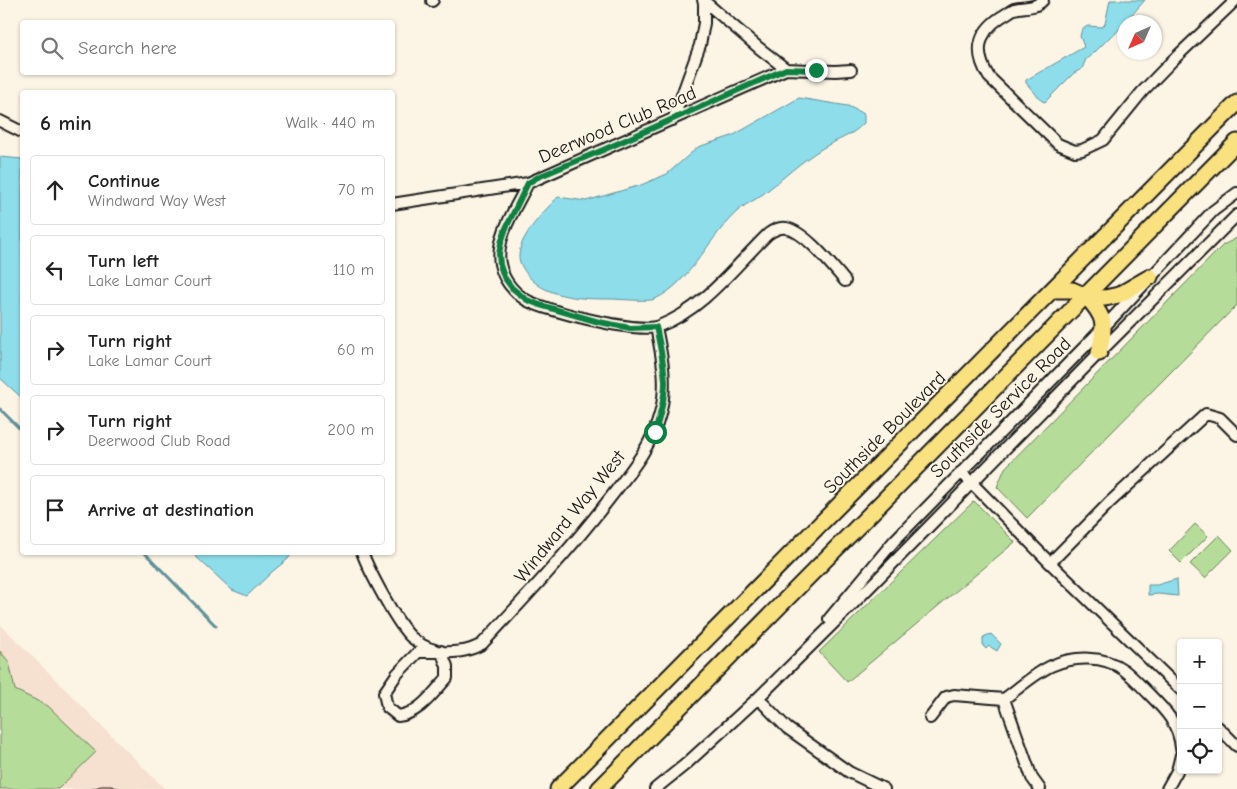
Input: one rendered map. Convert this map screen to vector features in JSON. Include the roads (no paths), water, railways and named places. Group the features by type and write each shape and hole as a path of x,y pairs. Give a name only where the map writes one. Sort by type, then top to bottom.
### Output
{"highway":[{"name":"Southside Boulevard","path":"558,789 1237,103"},
{"path":"600,789 1237,142"},
{"path":"1052,290 1072,290 1086,296 1105,298 1118,296 1150,277"},
{"path":"1086,296 1098,310 1104,327 1099,353"}],"street":[{"path":"703,0 786,69"},
{"path":"673,120 700,45 704,23 703,0"},
{"path":"1043,0 1036,6 1014,5 992,23 984,32 979,57 988,77 1058,144 1075,151 1090,147 1103,140 1148,86 1236,0"},
{"name":"Deerwood Club Road","path":"395,204 528,183 786,69 851,70"},
{"path":"0,121 20,131"},
{"path":"528,183 506,228 499,254 504,277 512,288 533,303 599,322 630,328 656,327 696,307 768,234 777,228 787,228 814,246 845,281"},
{"name":"Southside Service Road","path":"798,656 894,541 1104,327 1213,212 1237,193"},
{"name":"Southside Service Road","path":"655,789 686,764 758,698 1237,215"},
{"name":"Windward Way West","path":"441,651 447,666 447,678 419,707 408,715 398,716 388,707 384,693 397,674 418,652 441,651 457,652 470,651 482,644 583,533 647,447 655,432 661,412 665,383 656,327"},
{"path":"1050,563 1110,502 1206,414 1220,418 1237,435"},
{"path":"961,472 1050,563 1177,686"},
{"path":"364,555 397,618 411,636 427,647 441,651"},
{"path":"930,718 946,698 954,695 1004,699 1049,666 1066,660 1092,659 1102,660 1123,669 1165,710 1177,729"},
{"path":"758,698 787,728 849,772 884,789"},
{"path":"1004,699 1032,778 1040,789"},
{"path":"1220,729 1237,746"},
{"path":"1167,789 1177,771"}],"water":[{"path":"1110,0 1145,0 1132,15 1117,15 1117,32 1086,59 1082,69 1074,73 1045,102 1042,101 1026,83 1026,80 1084,47 1080,36 1082,29 1088,26 1102,27 1105,24"},
{"path":"799,98 848,106 864,114 864,123 850,134 815,153 760,196 740,209 719,231 690,270 668,292 655,299 647,300 574,297 562,295 540,286 524,270 519,257 522,242 536,221 558,197 586,201 641,185 667,174 698,147 732,136"},
{"path":"0,157 20,159 20,396 0,378"},
{"path":"194,555 291,555 247,596 232,590"},
{"path":"1177,579 1178,596 1148,595 1148,585 1157,585"},
{"path":"991,634 1001,644 997,651 989,646 986,649 983,646 985,636"}],"waterway":[{"path":"0,409 20,429"},
{"path":"147,555 216,626"}]}
